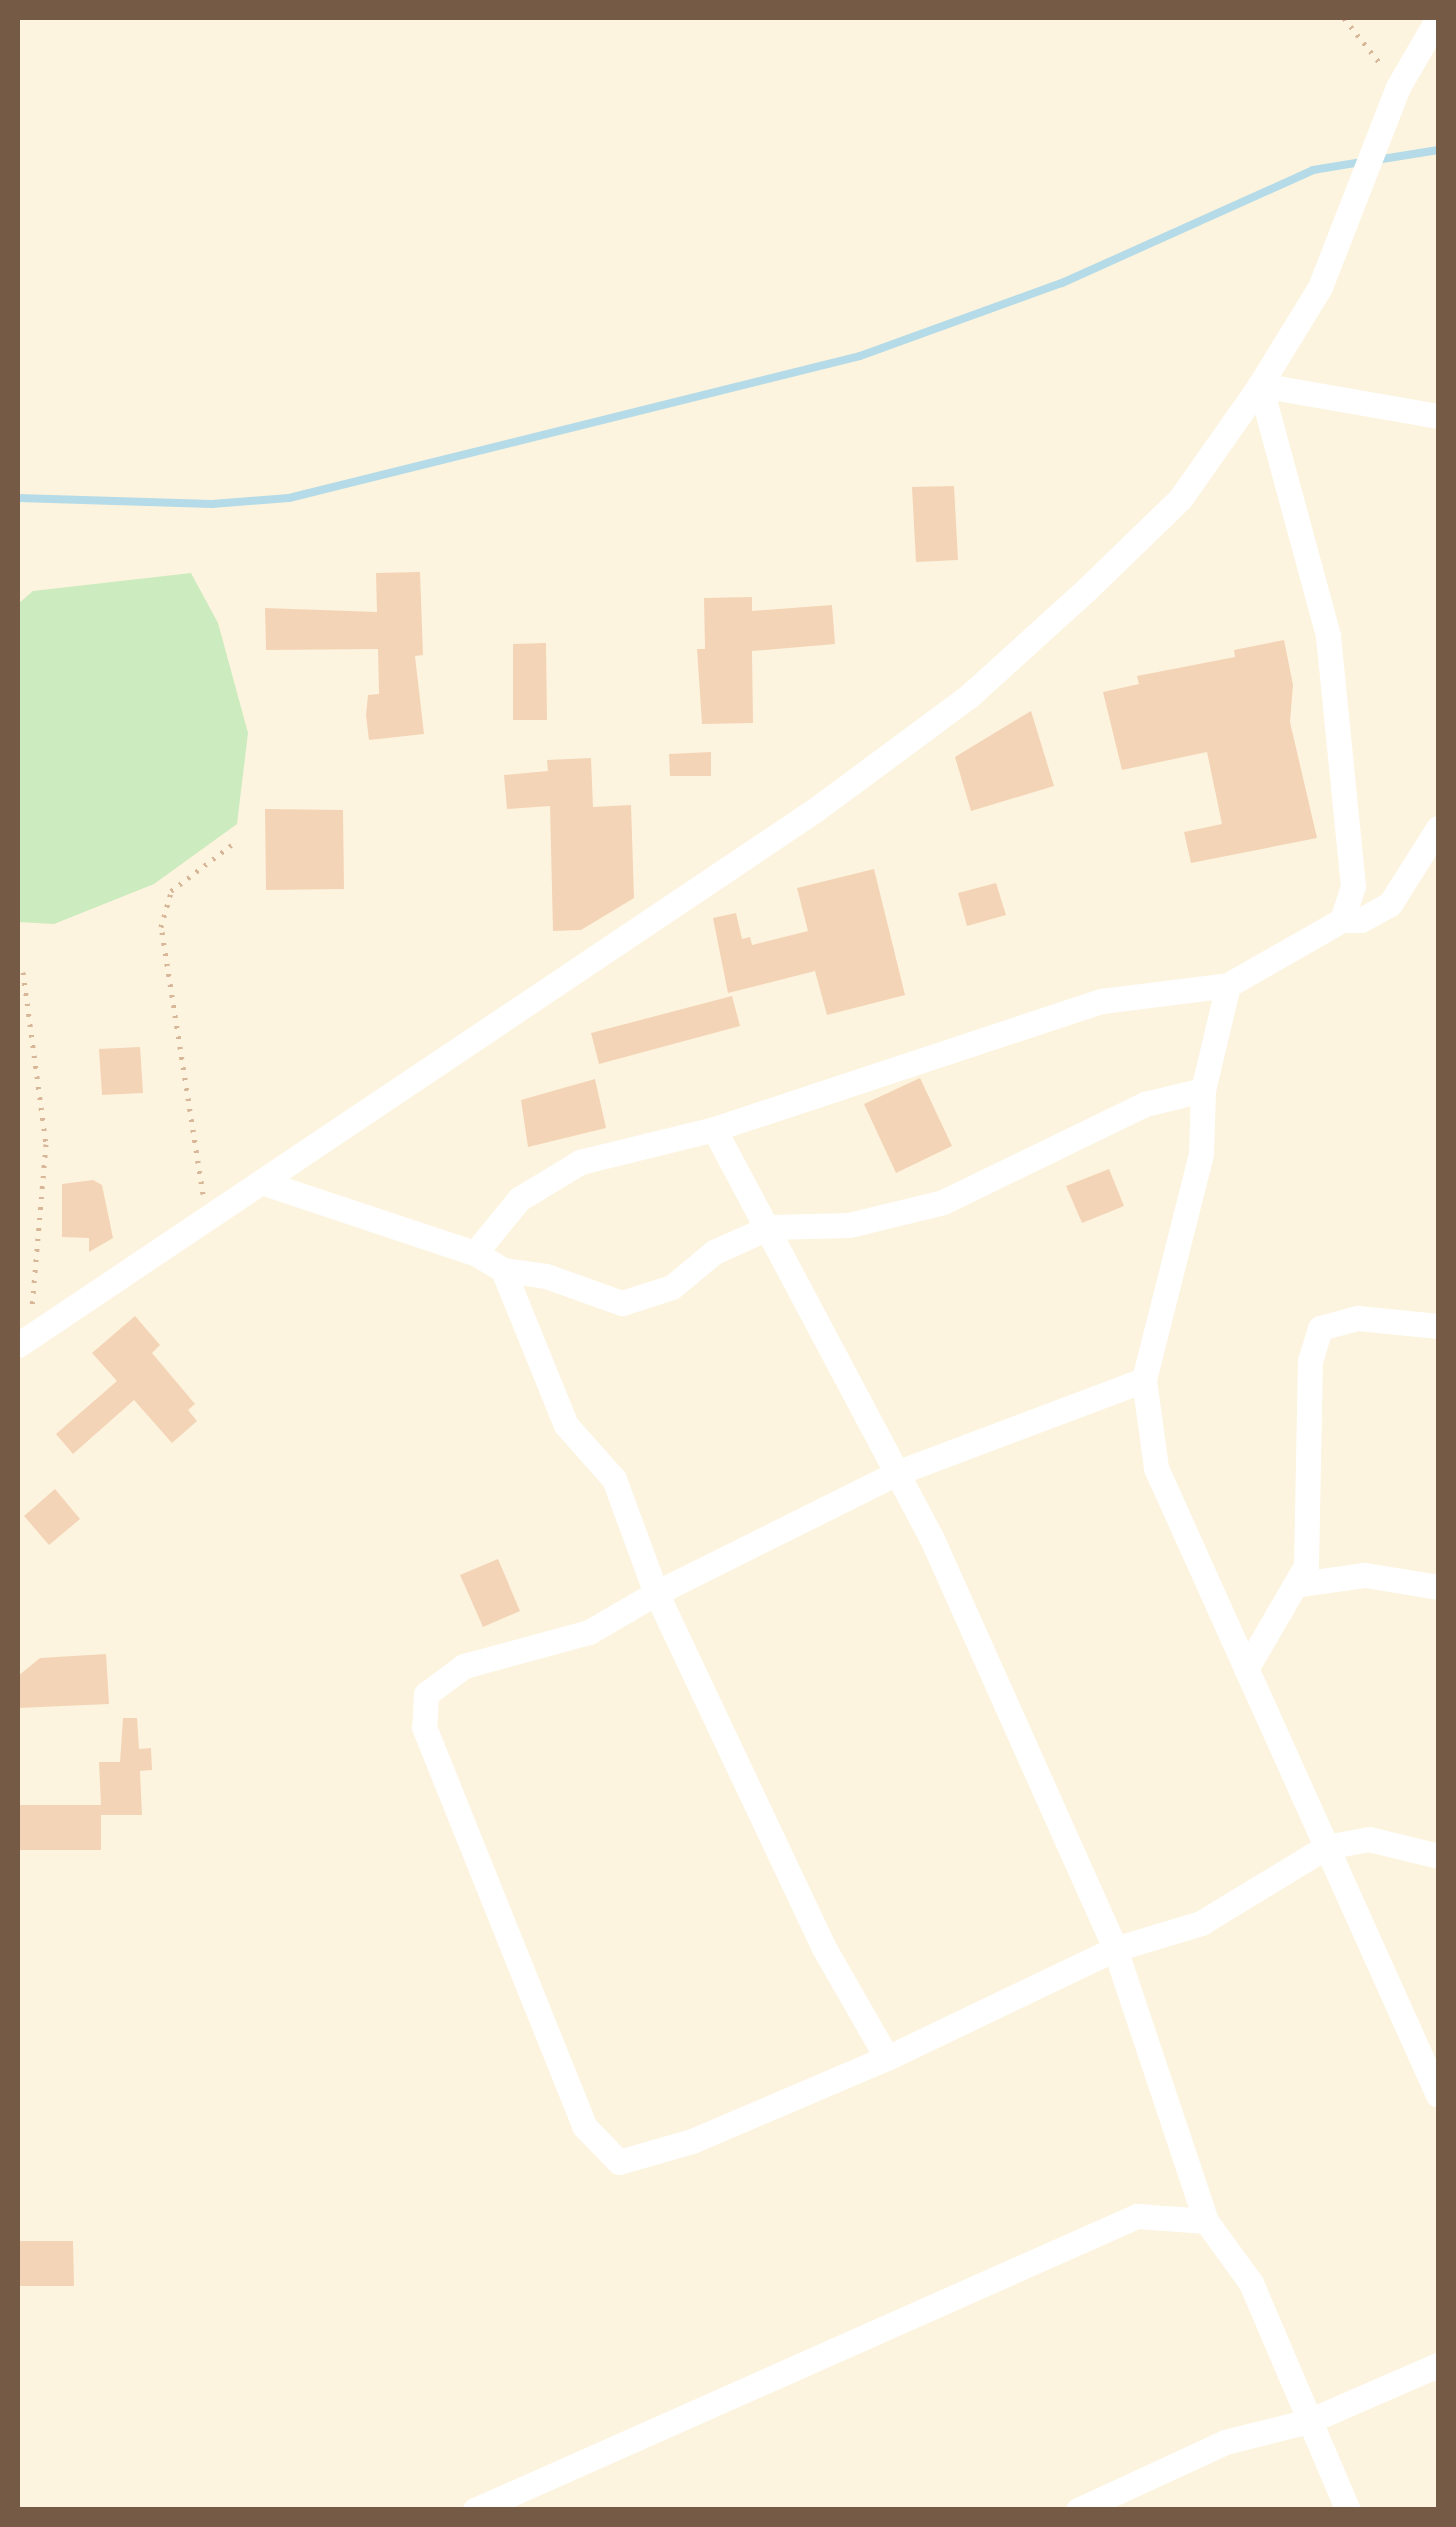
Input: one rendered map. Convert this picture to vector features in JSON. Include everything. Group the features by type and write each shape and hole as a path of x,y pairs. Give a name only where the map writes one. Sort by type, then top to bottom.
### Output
{"street":[{"path":"22,1341 207,1217 264,1184 815,810 969,696 1180,499 1260,385 1320,287 1398,87 1438,18"},
{"path":"1260,385 1438,416"},
{"path":"1260,385 1328,636 1354,886 1342,920"},
{"path":"475,1253 519,1199 580,1162 714,1129 1102,1002 1228,985 1342,920 1362,920 1390,904 1438,828"},
{"path":"1228,985 1202,1090 1201,1154 1144,1380 1156,1468 1438,2095"},
{"path":"264,1184 475,1253 503,1270 546,1276 622,1303 672,1287 714,1252 770,1226 849,1226 943,1202 1145,1104 1202,1090"},
{"path":"714,1129 770,1226 850,1396 898,1472 1116,1949 1206,2220 1251,2283 1348,2510"},
{"path":"503,1270 566,1425 614,1478 656,1593 824,1948 887,2058"},
{"path":"1246,1669 1300,1584 1306,1566 1310,1361 1320,1328 1358,1318 1438,1326"},
{"path":"1144,1380 898,1472 656,1593 589,1632 464,1666 426,1694 424,1727 584,2126 619,2162 692,2141 887,2058 1116,1949 1201,1923 1326,1847 1370,1838 1438,1856"},
{"path":"1300,1584 1366,1575 1438,1588"},
{"path":"475,2510 1137,2216 1206,2220"},
{"path":"1078,2510 1226,2442 1309,2421 1438,2365"}],"path":[{"path":"1344,18 1398,87"},
{"path":"207,1217 161,927 170,891 234,843"},
{"path":"22,1341 42,1242 46,1144 23,972"}],"green space":[{"path":"191,573 218,623 248,733 237,824 154,884 54,924 18,922 18,604 33,591"}],"building":[{"path":"954,486 958,560 916,562 912,487"},
{"path":"420,572 423,655 415,656 424,734 369,740 366,715 368,695 379,694 378,649 266,650 265,608 377,612 376,573"},
{"path":"752,597 752,611 832,605 835,644 752,651 753,723 702,724 697,649 705,649 704,598"},
{"path":"1284,640 1293,685 1290,722 1317,838 1191,863 1184,832 1222,824 1207,752 1122,770 1103,692 1139,684 1137,676 1235,657 1234,650"},
{"path":"546,643 547,720 513,720 513,644"},
{"path":"1031,711 1054,786 971,811 955,757"},
{"path":"711,752 711,776 670,776 669,754"},
{"path":"591,758 593,807 631,805 634,898 581,930 553,931 550,806 507,809 504,775 548,771 547,760"},
{"path":"265,809 343,810 344,889 266,890"},
{"path":"874,869 905,995 827,1015 815,971 728,993 713,918 736,913 742,939 750,937 752,945 808,931 797,888"},
{"path":"996,883 1006,915 967,926 958,893"},
{"path":"732,996 740,1026 599,1064 591,1033"},
{"path":"140,1047 143,1093 102,1095 99,1049"},
{"path":"920,1078 952,1146 896,1173 864,1104"},
{"path":"595,1079 606,1128 528,1147 521,1100"},
{"path":"1109,1169 1124,1206 1082,1223 1066,1186"},
{"path":"93,1180 102,1185 113,1238 89,1252 89,1238 62,1237 62,1184"},
{"path":"135,1316 160,1345 152,1353 195,1404 188,1410 197,1421 172,1443 134,1400 73,1454 56,1434 117,1381 92,1353"},
{"path":"55,1489 80,1519 49,1545 24,1516"},
{"path":"498,1559 520,1611 483,1627 460,1575"},
{"path":"106,1654 109,1704 18,1708 18,1676 40,1658"},
{"path":"123,1718 137,1718 139,1749 151,1748 152,1770 140,1771 142,1815 101,1815 101,1850 18,1850 18,1805 101,1805 99,1762 120,1762"},
{"path":"18,2241 73,2241 74,2286 18,2286"}],"waterway":[{"path":"1376,160 1438,150"},
{"path":"18,498 212,504 289,498 860,356 1062,283 1313,170 1362,162"}]}
